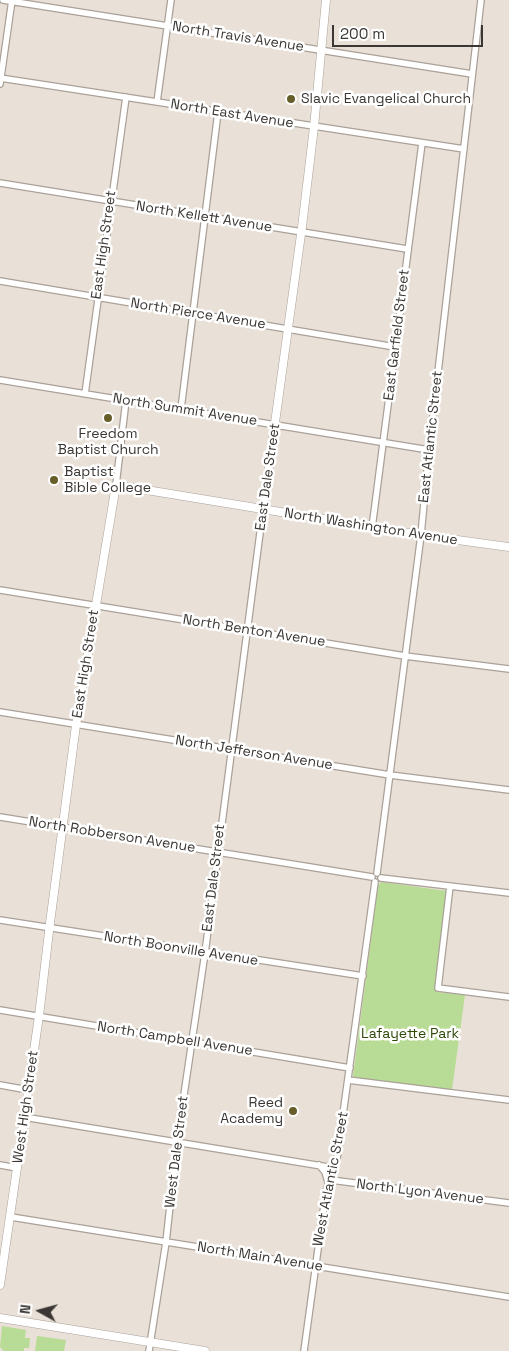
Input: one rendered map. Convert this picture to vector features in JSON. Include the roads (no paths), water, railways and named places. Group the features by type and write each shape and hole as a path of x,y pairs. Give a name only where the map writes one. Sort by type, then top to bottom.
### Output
{"street":[{"name":"North Travis Avenue","path":"3,0 472,74"},
{"path":"157,102 171,0"},
{"name":"East Dale Street","path":"205,953 263,510 289,329 314,126 326,0"},
{"name":"East Atlantic Street","path":"363,976 421,536 429,450 481,0"},
{"path":"0,80 12,1"},
{"name":"North East Avenue","path":"0,80 126,97 464,149"},
{"name":"East High Street","path":"84,394 126,97"},
{"path":"180,409 218,112"},
{"name":"East Garfield Street","path":"372,528 422,143"},
{"name":"North Kellett Avenue","path":"0,183 407,249"},
{"name":"North Pierce Avenue","path":"0,281 395,347"},
{"name":"North Summit Avenue","path":"0,380 429,450"},
{"name":"East High Street","path":"49,928 76,725 116,485 126,400"},
{"name":"North Washington Avenue","path":"116,485 421,536 509,547"},
{"name":"North Benton Avenue","path":"0,590 405,656 509,668"},
{"name":"North Jefferson Avenue","path":"0,712 390,775 509,790"},
{"name":"North Robberson Avenue","path":"0,817 376,878 509,893"},
{"path":"450,886 438,988 509,996"},
{"name":"North Boonville Avenue","path":"0,920 363,976"},
{"name":"West High Street","path":"0,1285 1,1266 10,1217 39,1016 49,928"},
{"name":"West Dale Street","path":"149,1351 166,1242 205,953"},
{"name":"West Atlantic Street","path":"304,1351 326,1191 337,1158 363,976"},
{"name":"North Campbell Avenue","path":"0,1010 350,1068"},
{"path":"348,1080 509,1100"},
{"path":"0,1085 28,1090"},
{"path":"24,1117 334,1168"},
{"path":"0,1165 17,1168"},
{"path":"319,1165 330,1182"},
{"name":"North Lyon Avenue","path":"330,1182 509,1203"},
{"name":"North Main Avenue","path":"10,1217 509,1297"},
{"path":"0,1318 205,1351"}],"place":[{"name":"Slavic Evangelical Church","path":"291,99"},
{"name":"Freedom Baptist Church","path":"108,418"},
{"name":"Baptist Bible College","path":"54,480"},
{"name":"Reed Academy","path":"293,1111"}],"park label":[{"name":"Lafayette Park","path":"410,1034"}]}
